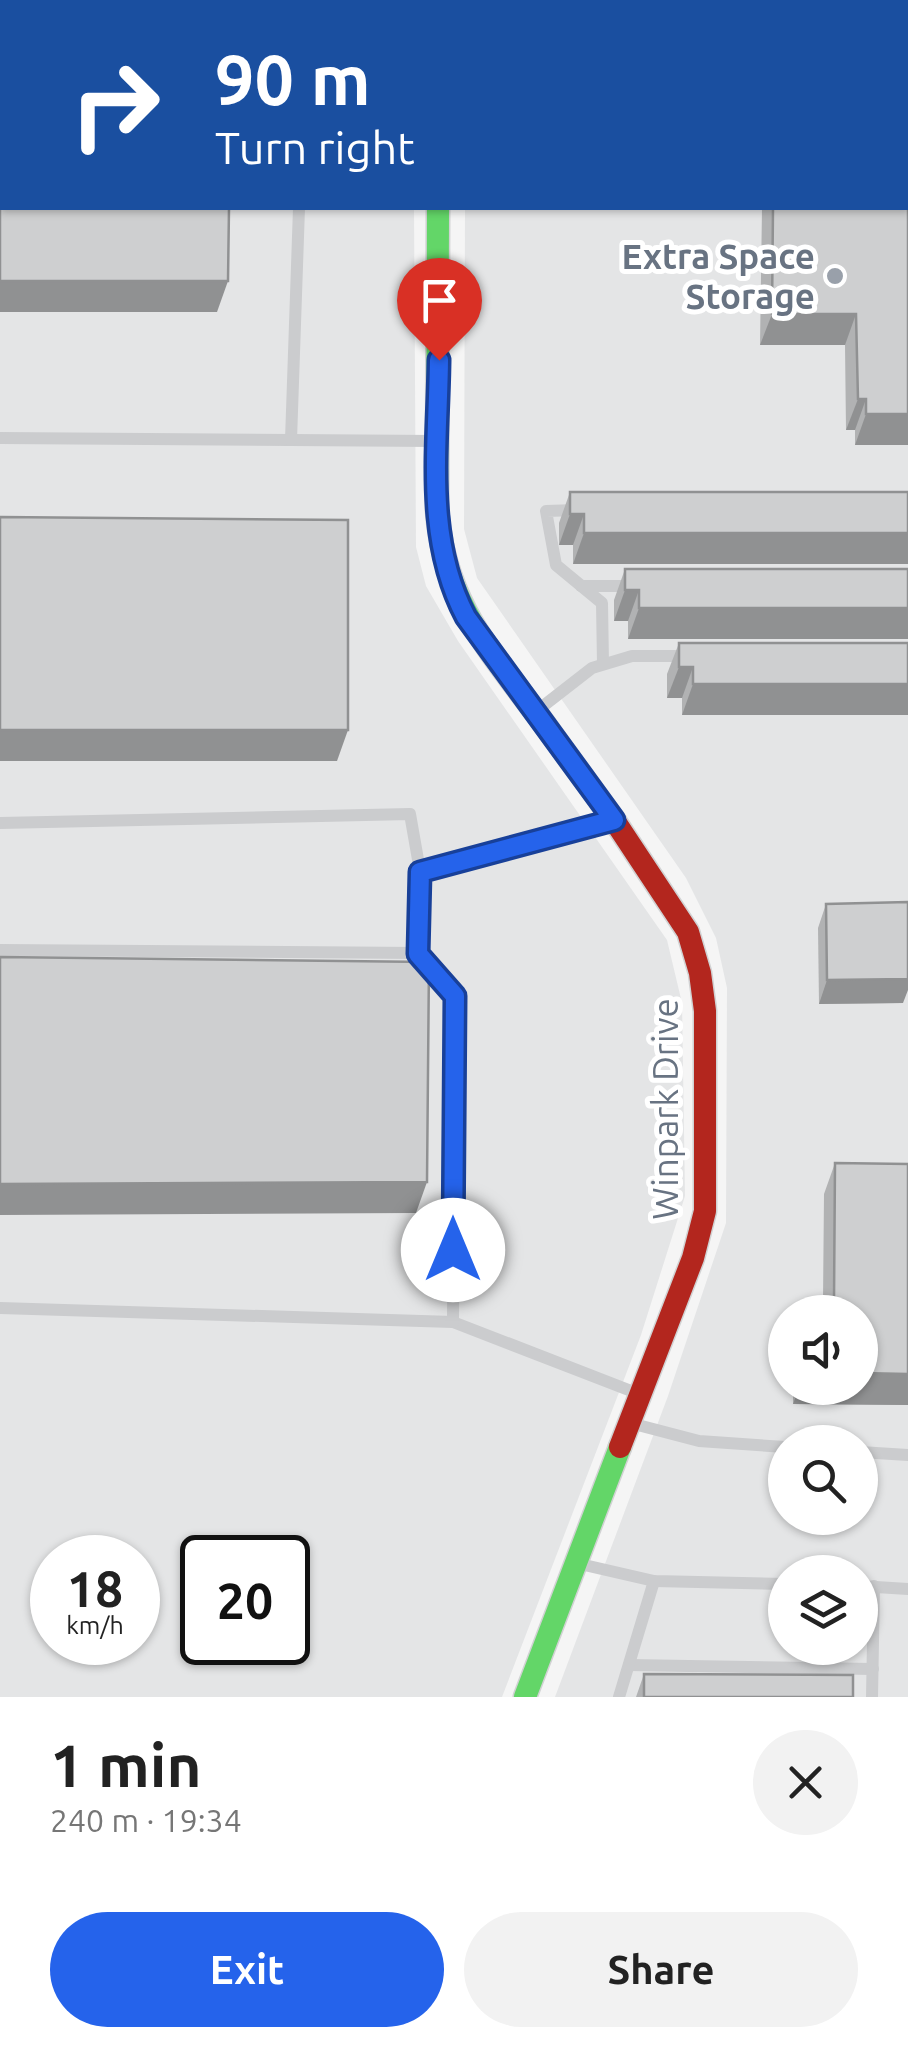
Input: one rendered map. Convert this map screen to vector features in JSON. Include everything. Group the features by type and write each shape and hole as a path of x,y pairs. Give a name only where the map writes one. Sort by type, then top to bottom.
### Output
{"street":[{"name":"Winpark Drive","path":"438,210 439,545 450,587 466,617 614,820 688,932 700,973 705,1011 705,1211 688,1273 643,1395 525,1697"}],"lane":[{"path":"291,440 299,210"},
{"path":"0,438 438,442"},
{"path":"584,510 546,510 556,564 602,602 604,664"},
{"path":"582,586 658,586"},
{"path":"536,711 592,668 604,664 632,656 710,656"},
{"path":"0,823 410,814 420,872 418,954 455,996 453,1322"},
{"path":"420,872 614,820"},
{"path":"0,950 418,954"},
{"path":"0,1308 453,1322 643,1395"},
{"path":"631,1424 698,1441 768,1446"},
{"path":"878,1453 908,1455"},
{"path":"578,1564 654,1581 768,1584"},
{"path":"620,1697 654,1581"},
{"path":"878,1587 908,1589"},
{"path":"629,1665 872,1669"},
{"path":"872,1665 872,1697"}],"shaded area":[{"path":"0,210 414,210 416,547 426,586 458,641 667,940 682,1003 685,1196 641,1335 502,1697 0,1697"},
{"path":"465,210 908,210 908,1697 555,1697 668,1396 726,1223 727,988 716,938 686,878 477,578 464,529"}],"building":[{"path":"0,210 229,210 228,281 0,281"},
{"name":"Extra Space Storage","path":"773,210 908,210 908,414 866,414 866,399 858,399 856,314 772,314"},
{"path":"570,492 908,492 908,533 584,533 584,514 570,514"},
{"path":"0,517 348,520 348,730 0,730"},
{"path":"625,569 908,569 908,608 639,608 639,590 625,590"},
{"path":"679,643 908,643 908,684 693,684 693,667 679,667"},
{"path":"908,902 908,979 827,980 826,904"},
{"path":"0,957 429,962 427,1182 0,1184"},
{"path":"835,1163 908,1164 908,1374 878,1373 878,1295 834,1295"},
{"path":"644,1674 853,1675 853,1697 644,1697"}],"traffic: fast":[{"path":"438,210 437,510 441,543 449,573 474,626 545,725"},
{"path":"525,1697 620,1447"}],"traffic: jam":[{"path":"545,725 688,932 700,973 705,1011 705,1211 693,1258 620,1447"}],"place":[{"name":"Extra Space Storage","path":"835,276"}],"route":[{"path":"439,360 436,510 439,545 450,587 466,617 614,820 420,872 418,954 455,996 453,1250"}]}
